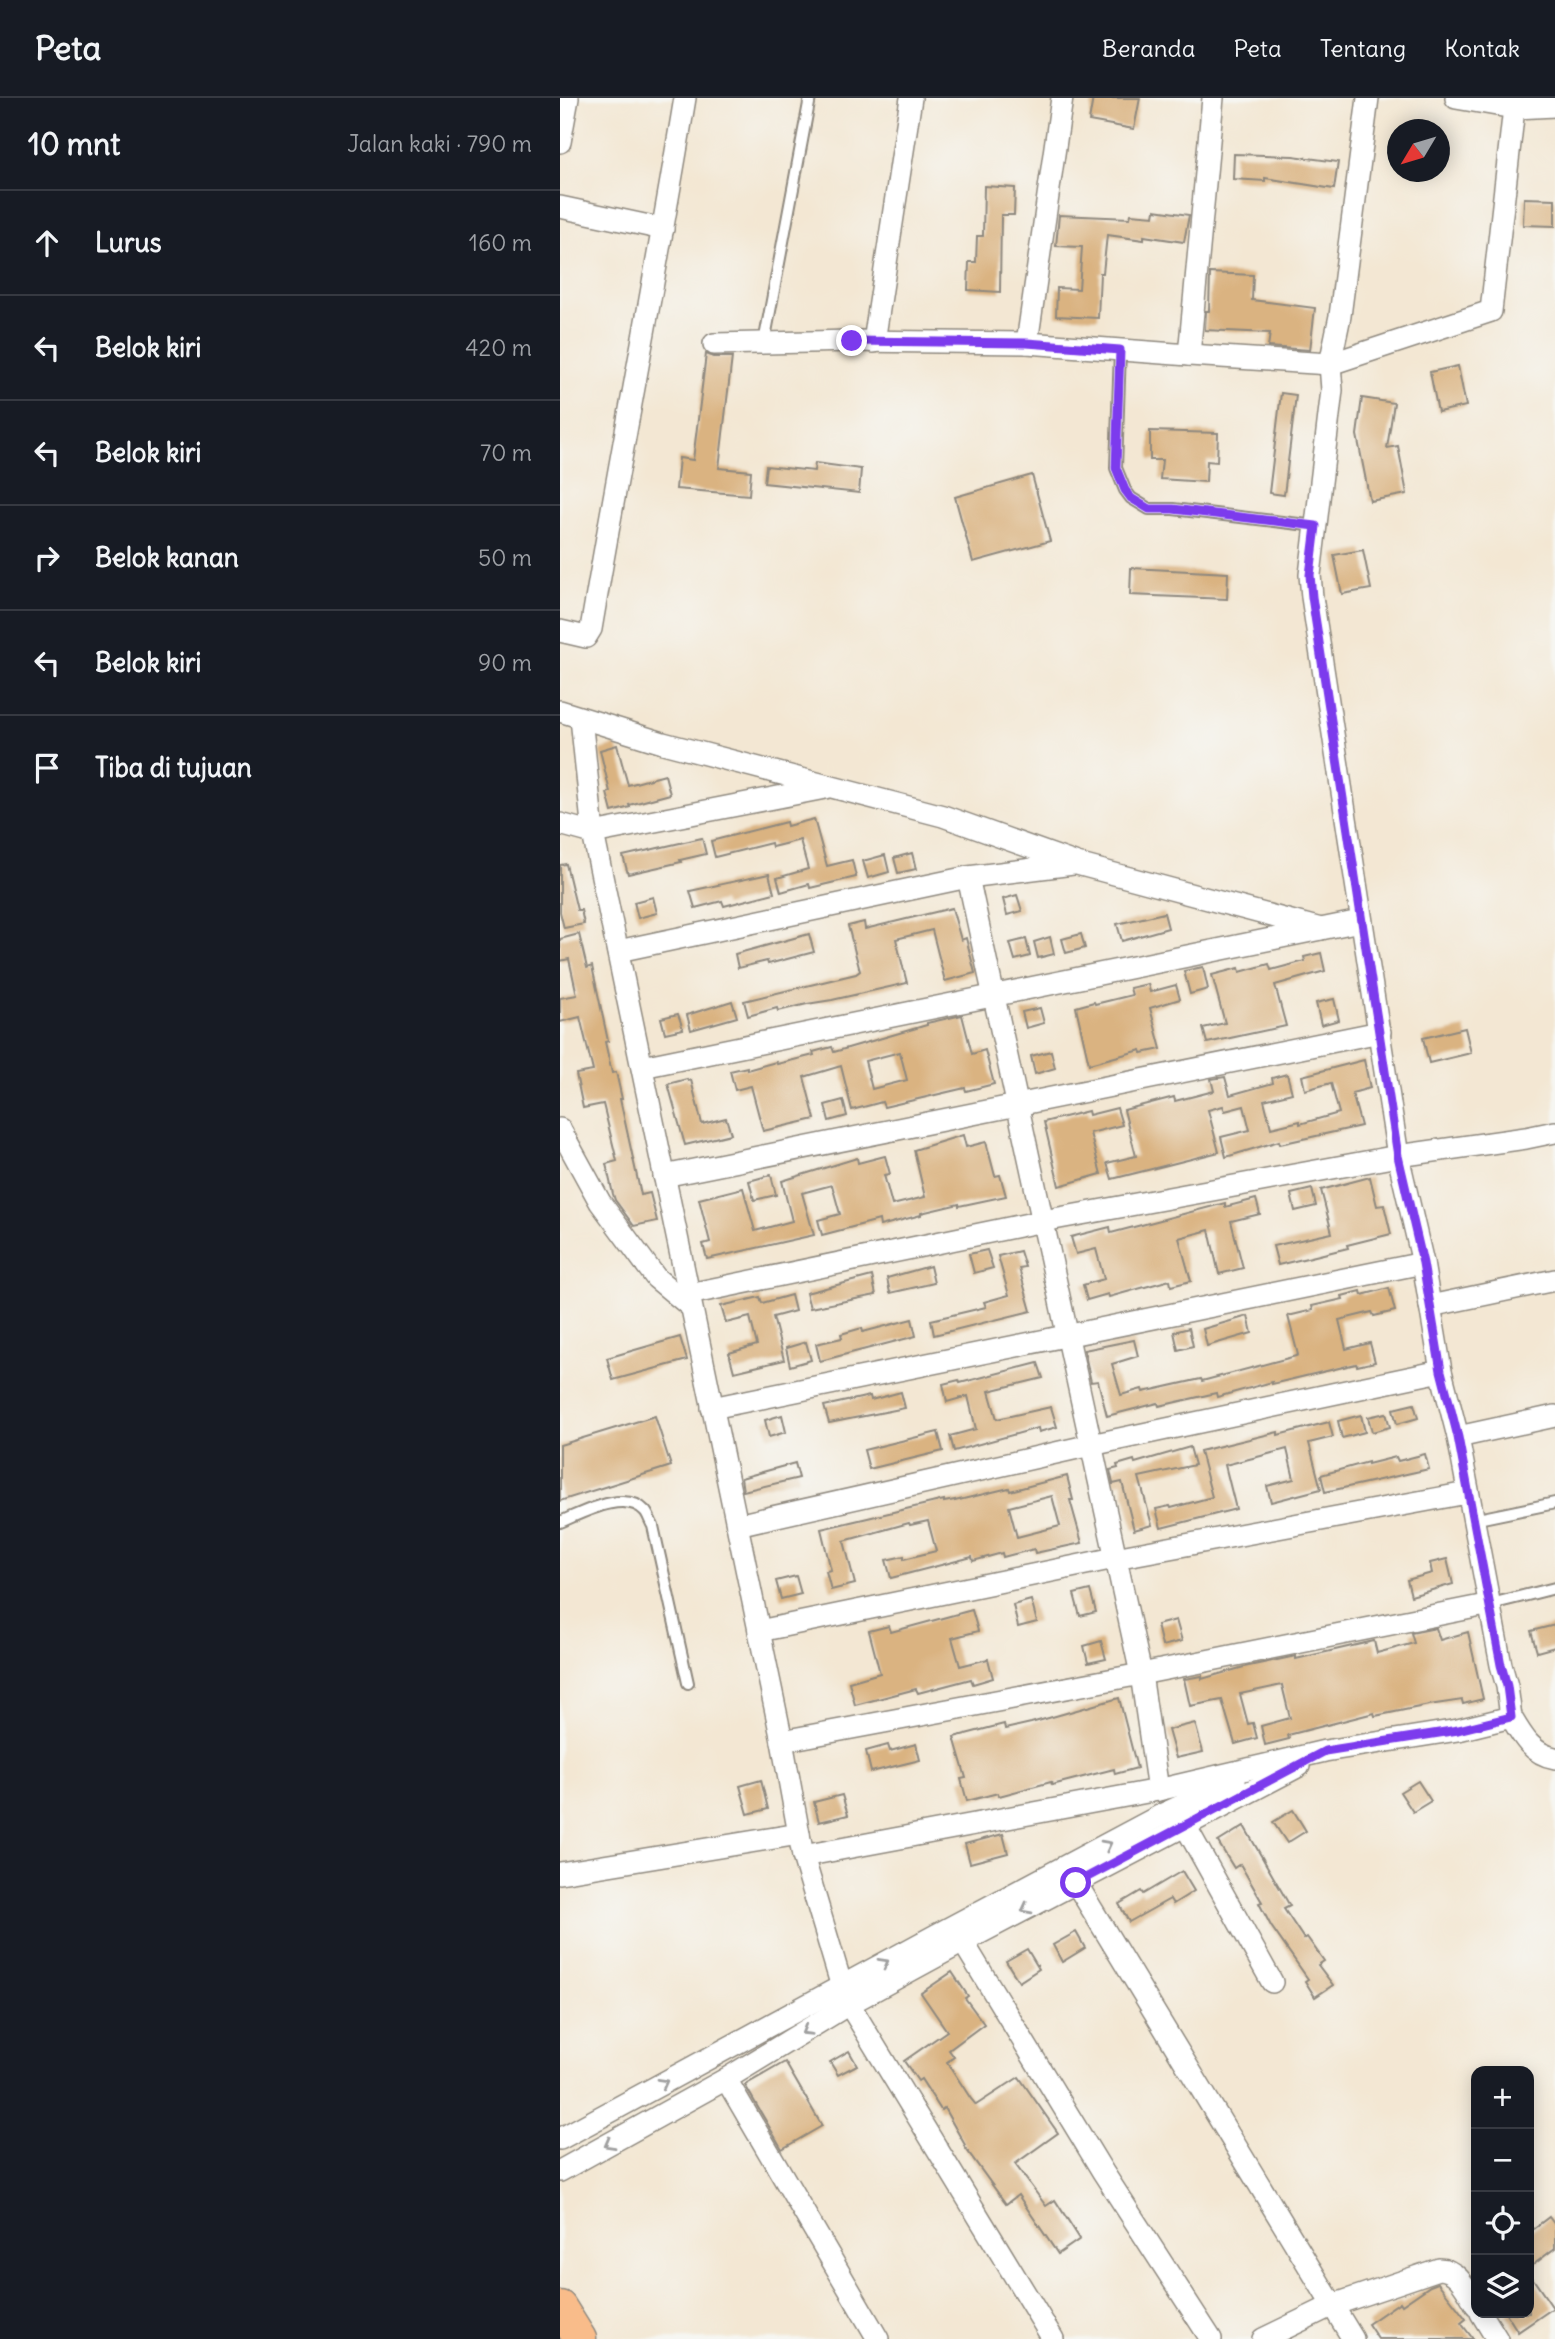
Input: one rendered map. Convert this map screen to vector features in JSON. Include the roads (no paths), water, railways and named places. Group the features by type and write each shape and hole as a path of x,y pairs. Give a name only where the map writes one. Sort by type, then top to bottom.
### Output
{"main road":[{"path":"560,2307 580,2339"}],"street":[{"path":"560,142 568,98"},
{"path":"560,631 586,637 592,629 616,477 685,98"},
{"path":"874,342 911,98"},
{"path":"1027,343 1062,98"},
{"path":"1189,355 1213,98"},
{"path":"1368,98 1340,316 1330,364 1332,390 1310,575 1360,920 1398,1156 1423,1263 1441,1371 1458,1437 1511,1717 1525,1740 1537,1753 1555,1758"},
{"path":"1456,98 1514,108 1555,106"},
{"path":"714,344 1027,343 1330,364 1492,311 1514,108"},
{"path":"560,207 663,229"},
{"path":"560,711 663,743 943,816 1077,864 1321,929"},
{"path":"581,718 593,833 782,1741 803,1856 846,1996 1053,2339"},
{"path":"560,824 593,833 831,787"},
{"path":"618,951 968,877 1077,864"},
{"path":"968,877 1142,1674 1158,1790"},
{"path":"642,1067 1360,920"},
{"path":"664,1176 1380,1032"},
{"path":"560,1129 600,1202 656,1278 690,1300 1042,1221 1398,1156 1555,1132"},
{"path":"712,1408 1423,1263"},
{"path":"1430,1306 1555,1280"},
{"path":"737,1525 1091,1445 1441,1371"},
{"path":"1458,1437 1555,1416"},
{"path":"759,1632 1115,1558 1467,1493"},
{"path":"782,1741 1142,1674 1491,1604"},
{"path":"803,1856 1158,1790 1325,1751 1458,1730 1511,1717"},
{"path":"560,2139 846,1996 963,1942 1186,1827 1325,1751"},
{"path":"560,2171 726,2079 846,1996 1163,1814 1273,1764"},
{"path":"1186,1827 1272,1982"},
{"path":"560,1873 799,1834"},
{"path":"1076,1883 1353,2339"},
{"path":"963,1942 1103,2172 1211,2339"},
{"path":"726,2079 878,2339"},
{"path":"1262,2339 1333,2305 1443,2269 1459,2279 1471,2297"},
{"path":"1484,2318 1497,2339"}],"lane":[{"path":"764,343 810,98"},
{"path":"1120,350 1116,468 1131,498 1149,509 1173,509 1316,526"},
{"path":"560,1522 618,1500 633,1503 645,1511 653,1526 688,1683"},
{"path":"1473,1520 1555,1503"},
{"path":"1491,1604 1555,1588"}]}
